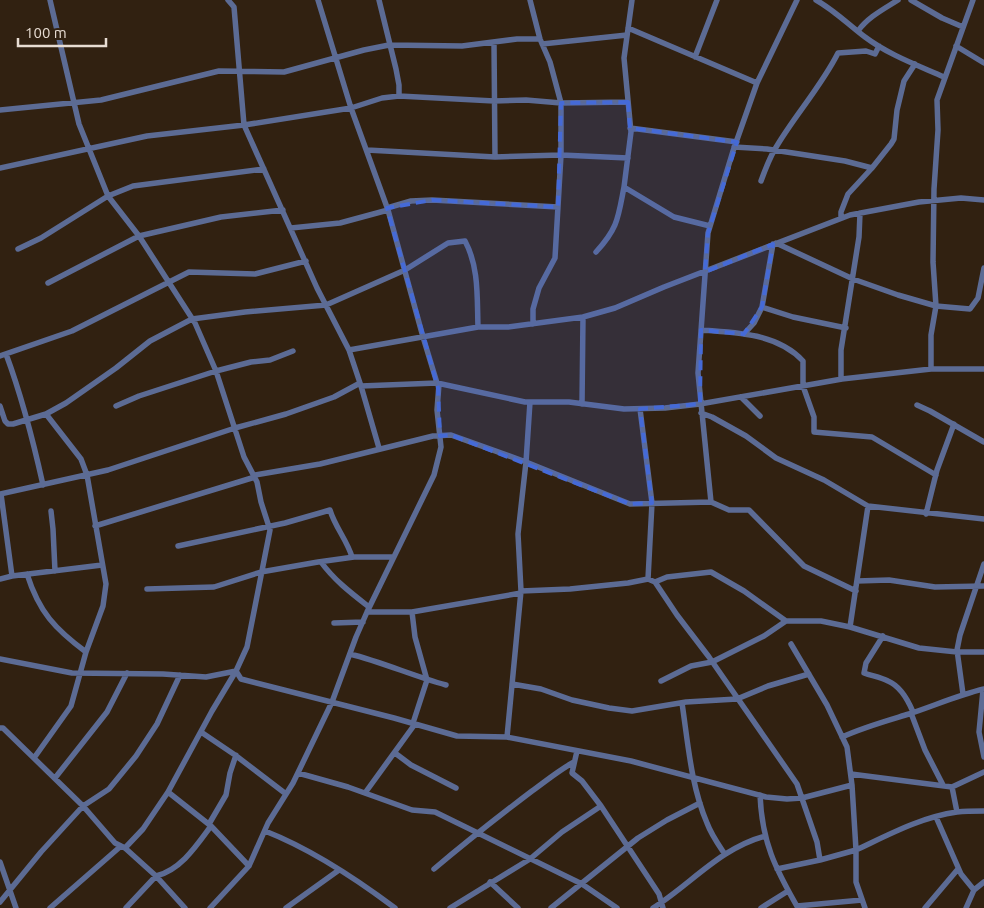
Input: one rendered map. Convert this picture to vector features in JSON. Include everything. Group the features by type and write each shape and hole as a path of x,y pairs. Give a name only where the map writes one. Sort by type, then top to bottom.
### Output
{"street":[{"path":"50,0 69,75 73,102 88,148 108,196 139,236 192,319 216,371 244,457 255,476 270,530 247,648 168,792 143,829 50,908"},
{"path":"228,0 234,7 244,125 348,350 379,448"},
{"path":"210,908 249,866 265,831 298,773 332,702 368,610 434,475 441,447 436,410 438,383 387,209 351,108 318,0"},
{"path":"379,0 396,69 399,96"},
{"path":"530,0 561,103 562,155 555,258 540,288 533,310 533,324"},
{"path":"596,252 609,238 617,224 624,188 630,128 624,58 632,0"},
{"path":"695,57 717,0"},
{"path":"711,502 698,373 708,233 735,144 757,83 797,0"},
{"path":"816,0 899,58 944,77"},
{"path":"858,31 874,15 898,0"},
{"path":"911,0 942,18 963,27"},
{"path":"931,368 931,335 936,306 933,262 938,130 937,100 973,0"},
{"path":"628,28 757,83"},
{"path":"0,110 101,100 207,74 239,71 284,72 389,45 462,46 517,39 541,41 627,35"},
{"path":"494,43 496,157"},
{"path":"761,181 774,150 828,74 838,53 866,51 874,54 880,46"},
{"path":"956,46 984,63"},
{"path":"841,218 841,212 848,194 872,168 894,139 897,110 904,82 915,64"},
{"path":"0,168 147,136 244,125 351,108 382,98 399,96 561,103 628,102"},
{"path":"630,128 845,161 872,168"},
{"path":"366,150 496,157 562,155 628,158"},
{"path":"18,249 41,238 108,196 133,186 264,169"},
{"path":"624,188 674,217 710,226"},
{"path":"348,350 478,327 508,327 583,317 615,308 841,218 920,202 961,198 984,200"},
{"path":"291,228 340,222 411,201 432,200 558,207"},
{"path":"48,283 139,236 221,217 283,210"},
{"path":"842,379 841,350 859,237 860,213"},
{"path":"0,406 5,421 8,424 46,414 66,403 116,368 150,341 192,319 326,304 405,270 448,242 465,241 473,259 477,282 478,327"},
{"path":"774,244 853,279 936,306 970,309 981,298 984,268"},
{"path":"744,334 754,322 762,307 774,244"},
{"path":"44,485 18,385 3,355 72,331 189,272 255,274 306,261"},
{"path":"762,307 793,317 846,328"},
{"path":"582,404 583,317"},
{"path":"701,330 744,334 774,341 794,352 803,361 803,386 814,417 814,432 872,437 936,475"},
{"path":"116,406 139,396 216,371 251,362 270,360 293,351"},
{"path":"12,576 0,494 108,470 235,428 286,414 334,397 360,384 438,383 530,402 569,402 624,409 640,409 700,404 842,379 931,368 984,369"},
{"path":"741,397 760,416"},
{"path":"507,737 521,592 518,534 530,402"},
{"path":"917,405 984,442"},
{"path":"640,409 652,503 648,579"},
{"path":"34,758 71,706 86,652 103,606 106,584 87,475 81,459 46,414"},
{"path":"701,414 712,416 746,436 776,458 824,480 868,506 984,519"},
{"path":"926,514 936,475 954,424"},
{"path":"95,526 255,476 320,464 379,448 451,435 526,462 630,504 711,502 729,510 749,510 804,566 856,591"},
{"path":"850,627 868,506"},
{"path":"178,546 269,526 330,510 334,523 348,544 352,557"},
{"path":"51,511 55,570"},
{"path":"147,589 214,587 261,572 352,557 393,556"},
{"path":"321,562 330,574 368,610 412,612 521,592 570,589 648,579 655,582 785,764 797,784 820,860"},
{"path":"963,694 957,652 960,635 984,564"},
{"path":"0,580 12,576 102,565"},
{"path":"655,582 667,578 711,572 744,591 786,622"},
{"path":"27,574 32,590 46,617 65,637 86,652"},
{"path":"858,581 889,580 934,586 984,586"},
{"path":"365,793 395,753 414,723 427,680 412,612"},
{"path":"662,681 692,666 712,662 764,636 786,622 821,621 883,636 919,648 957,652 984,652"},
{"path":"334,623 363,622"},
{"path":"883,636 866,663 864,673 889,681 900,690 909,702 925,750 943,785"},
{"path":"791,644 827,705 847,747 852,785 856,882 865,908"},
{"path":"350,654 376,660 427,680 446,685"},
{"path":"0,659 72,673 206,677 236,670"},
{"path":"236,670 241,679 414,723 457,736 507,737 631,761 760,795 787,799 802,798 852,785"},
{"path":"55,778 107,712 127,674"},
{"path":"512,684 541,689 572,700 632,711 682,703 737,699 768,686 809,674"},
{"path":"0,902 83,806 109,789 136,756 157,724 180,675"},
{"path":"842,737 866,726 983,689 979,732 984,758"},
{"path":"682,703 694,778 700,802 707,823 724,854"},
{"path":"0,728 3,728 55,778 83,806 115,843 123,847 156,876 184,908"},
{"path":"201,732 236,755 286,794"},
{"path":"577,751 572,773 582,781 601,806 659,894 662,906"},
{"path":"395,753 410,765 456,788"},
{"path":"126,908 156,876 162,875 177,866 194,850 226,795 236,755"},
{"path":"434,869 477,833 574,762"},
{"path":"850,774 952,787 984,772"},
{"path":"298,773 365,793 412,810 435,812 582,884 617,908"},
{"path":"952,787 956,812"},
{"path":"168,792 210,825 249,866"},
{"path":"760,795 760,813 767,847 797,907 862,900"},
{"path":"551,908 628,848 638,838 700,802"},
{"path":"450,908 530,859 562,832 601,806"},
{"path":"777,869 856,850 897,830 936,817 956,812 984,811"},
{"path":"936,817 958,869 974,890"},
{"path":"265,831 283,838 363,884 395,908"},
{"path":"653,908 662,906 724,854 750,840 765,836"},
{"path":"0,862 16,908"},
{"path":"925,908 958,869"},
{"path":"286,908 339,870"},
{"path":"490,882 518,908"},
{"path":"966,908 974,890 984,882"},
{"path":"761,908 788,891"}],"highlighted area":[{"path":"628,102 630,128 737,142 708,233 705,272 773,244 762,307 744,334 701,330 700,404 640,409 652,503 630,504 451,435 440,436 438,388 387,208 432,200 558,207 561,103"}]}
